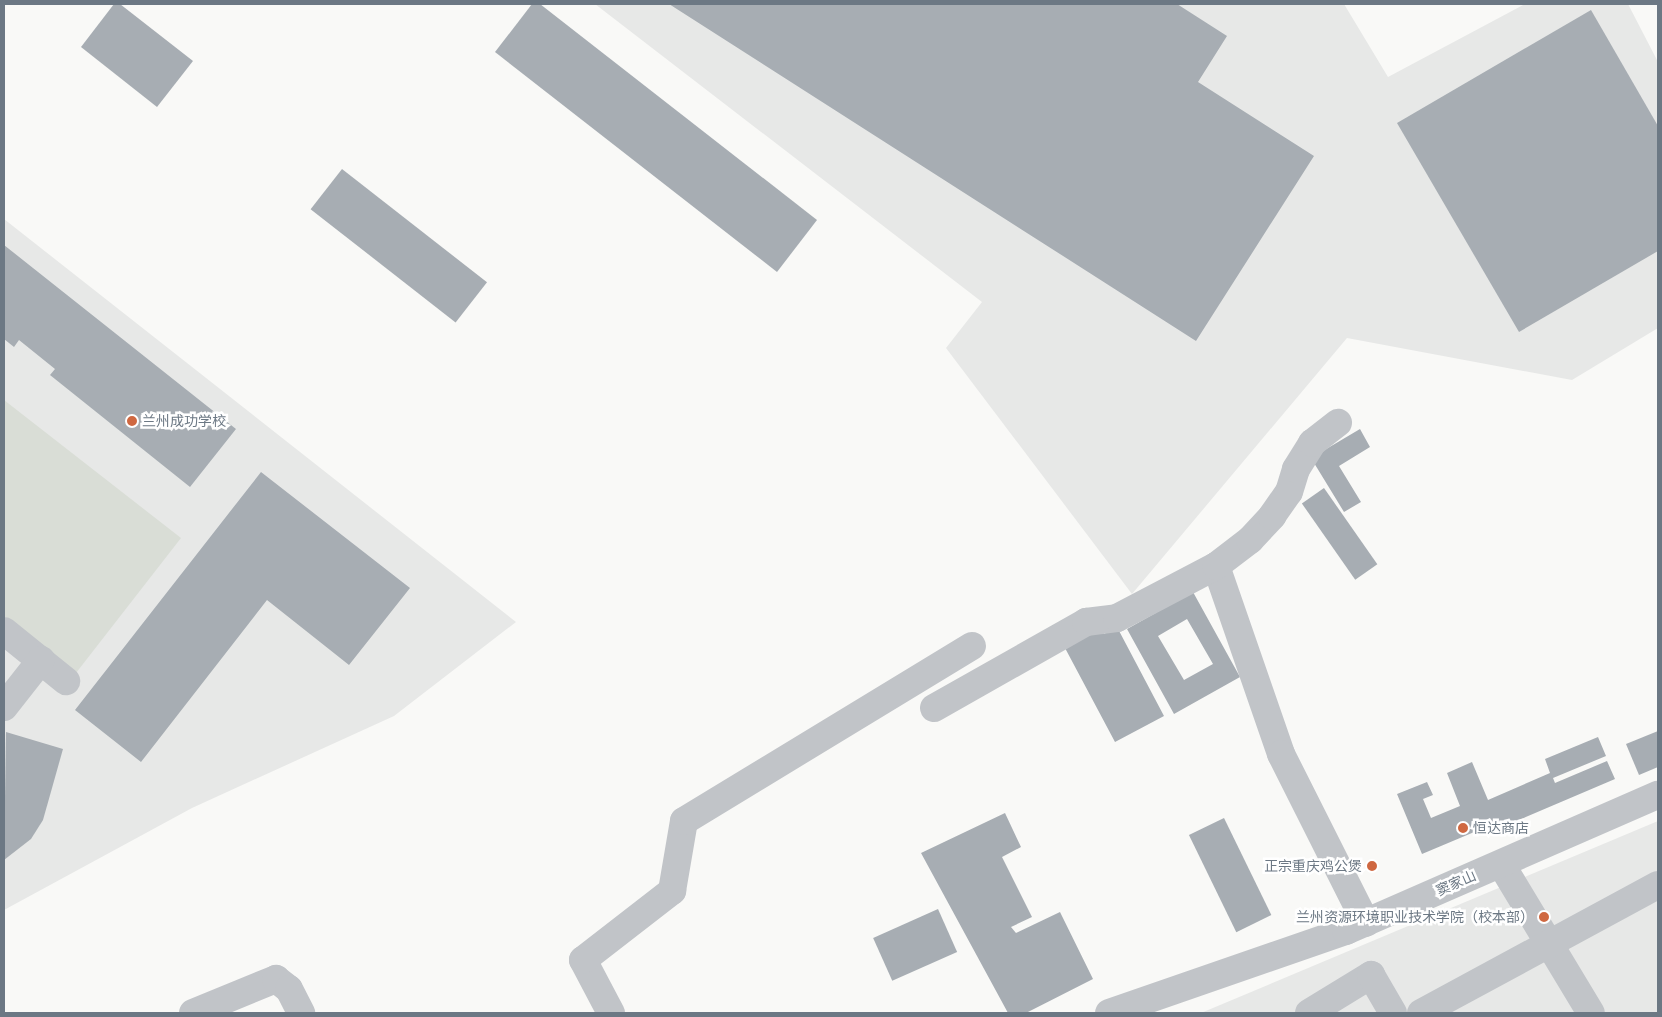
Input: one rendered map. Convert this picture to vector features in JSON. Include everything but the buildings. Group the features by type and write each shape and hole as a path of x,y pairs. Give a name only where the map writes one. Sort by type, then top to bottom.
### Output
{"street":[{"path":"934,708 1086,622 1117,618 1216,566 1250,540 1272,516 1289,492 1296,469 1312,443 1338,423"},
{"path":"1216,566 1281,754 1366,922"},
{"path":"4,631 66,681"},
{"path":"611,1013 583,960 672,891 684,821 972,646"},
{"path":"4,707 41,660"},
{"name":"窦家山","path":"1109,1013 1366,922 1658,795"},
{"path":"1501,864 1592,1013"},
{"path":"1421,1013 1658,885"},
{"path":"1309,1013 1371,975 1392,1013"},
{"path":"193,1013 276,978 289,989 301,1013"}],"shaded area":[{"path":"595,4 1344,4 1388,77 1525,4 1628,4 1658,62 1658,328 1572,380 1347,338 1132,594 946,348 982,302"},
{"name":"兰州成功学校","path":"4,219 516,622 394,716 192,808 4,910"},
{"path":"4,400 181,538 76,673 4,616"},
{"name":"兰州资源环境职业技术学院（校本部）","path":"1658,821 1658,1013 1201,1013"}],"place":[{"name":"兰州成功学校","path":"132,421"},
{"name":"恒达商店","path":"1463,828"},
{"name":"正宗重庆鸡公煲","path":"1372,866"},
{"name":"兰州资源环境职业技术学院（校本部）","path":"1544,917"}]}
